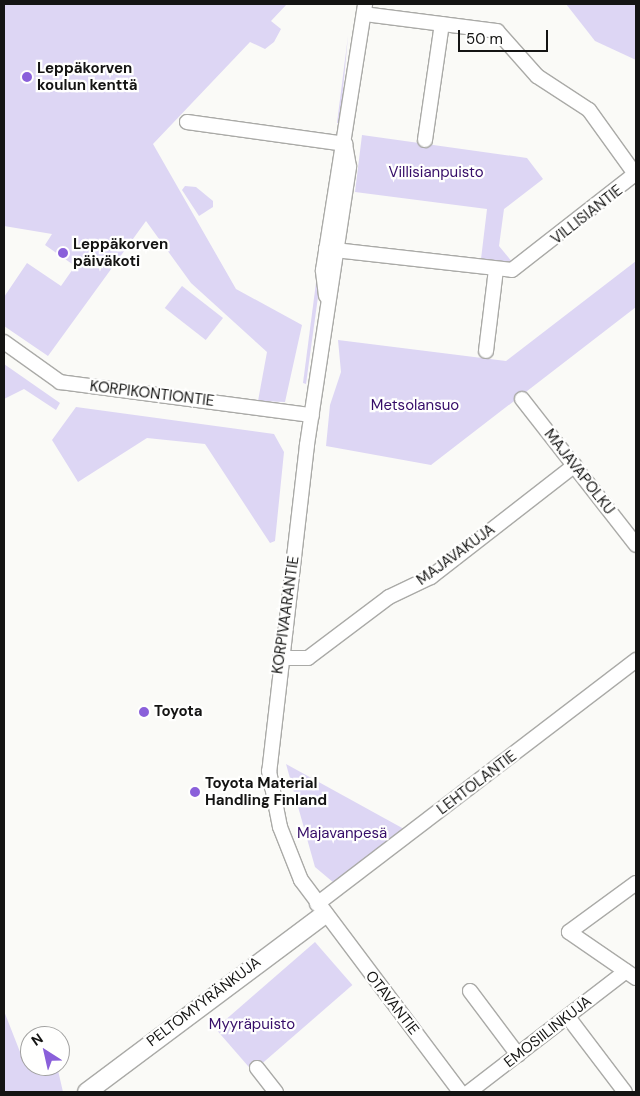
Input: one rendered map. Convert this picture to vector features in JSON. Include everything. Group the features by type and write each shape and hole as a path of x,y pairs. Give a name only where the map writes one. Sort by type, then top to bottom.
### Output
{"main road":[{"name":"PELTOMYYRÄNKUJA","path":"86,1092 320,909"}],"street":[{"name":"VILLISIANTIE","path":"332,250 496,270 518,268 635,174 589,110 537,76 503,34 364,9"},
{"name":"KORPIVAARANTIE","path":"320,909 290,853 272,796 270,742 326,304 338,165 345,144 364,9"},
{"path":"425,140 442,24"},
{"path":"188,122 345,144"},
{"path":"486,351 496,270"},
{"name":"KORPIKONTIONTIE","path":"4,342 60,382 312,415"},
{"name":"MAJAVAPOLKU","path":"522,399 636,545"},
{"name":"MAJAVAKUJA","path":"280,658 308,658 389,597 431,576 575,465"},
{"name":"LEHTOLANTIE","path":"320,909 636,660"},
{"path":"631,974 569,932 636,883"},
{"name":"OTAVANTIE","path":"320,909 460,1092"},
{"name":"EMOSIILINKUJA","path":"469,1092 568,1017 631,974"},
{"path":"470,991 518,1055"},
{"path":"568,1017 625,1092"},
{"path":"257,1068 276,1092"}],"green space":[{"path":"4,4 287,4 271,21 281,29 274,42 265,49 250,42 153,144 236,289 302,325 285,402 258,401 267,352 191,283 146,221 48,356 4,326 4,297 27,263 61,286 75,266 45,245 52,234 4,226"},
{"path":"566,4 636,4 636,60 595,41"},
{"path":"348,36 340,123 337,123"},
{"name":"Villisianpuisto","path":"362,135 527,158 543,179 504,209 499,246 513,263 481,259 487,209 355,192"},
{"path":"185,186 196,187 213,201 213,207 199,216 182,190"},
{"name":"Metsolansuo","path":"636,261 636,307 431,465 326,446 330,405 341,372 338,340 506,361"},
{"path":"317,275 321,275 306,384 303,383"},
{"path":"182,286 223,318 206,340 165,308"},
{"path":"4,364 60,403 56,410 24,389 4,399"},
{"path":"76,407 274,434 284,452 275,541 270,543 205,444 147,438 78,482 52,440"},
{"name":"Majavanpesä","path":"286,764 404,829 334,883 315,867"},
{"name":"Myyräpuisto","path":"315,942 352,985 253,1072 215,1029"},
{"path":"4,1011 20,1052 20,1076 59,1076 63,1092 4,1092"}],"place":[{"name":"Leppäkorven koulun kenttä","path":"27,77"},
{"name":"Leppäkorven päiväkoti","path":"63,253"},
{"name":"Toyota","path":"144,712"},
{"name":"Toyota Material Handling Finland","path":"195,792"}]}
